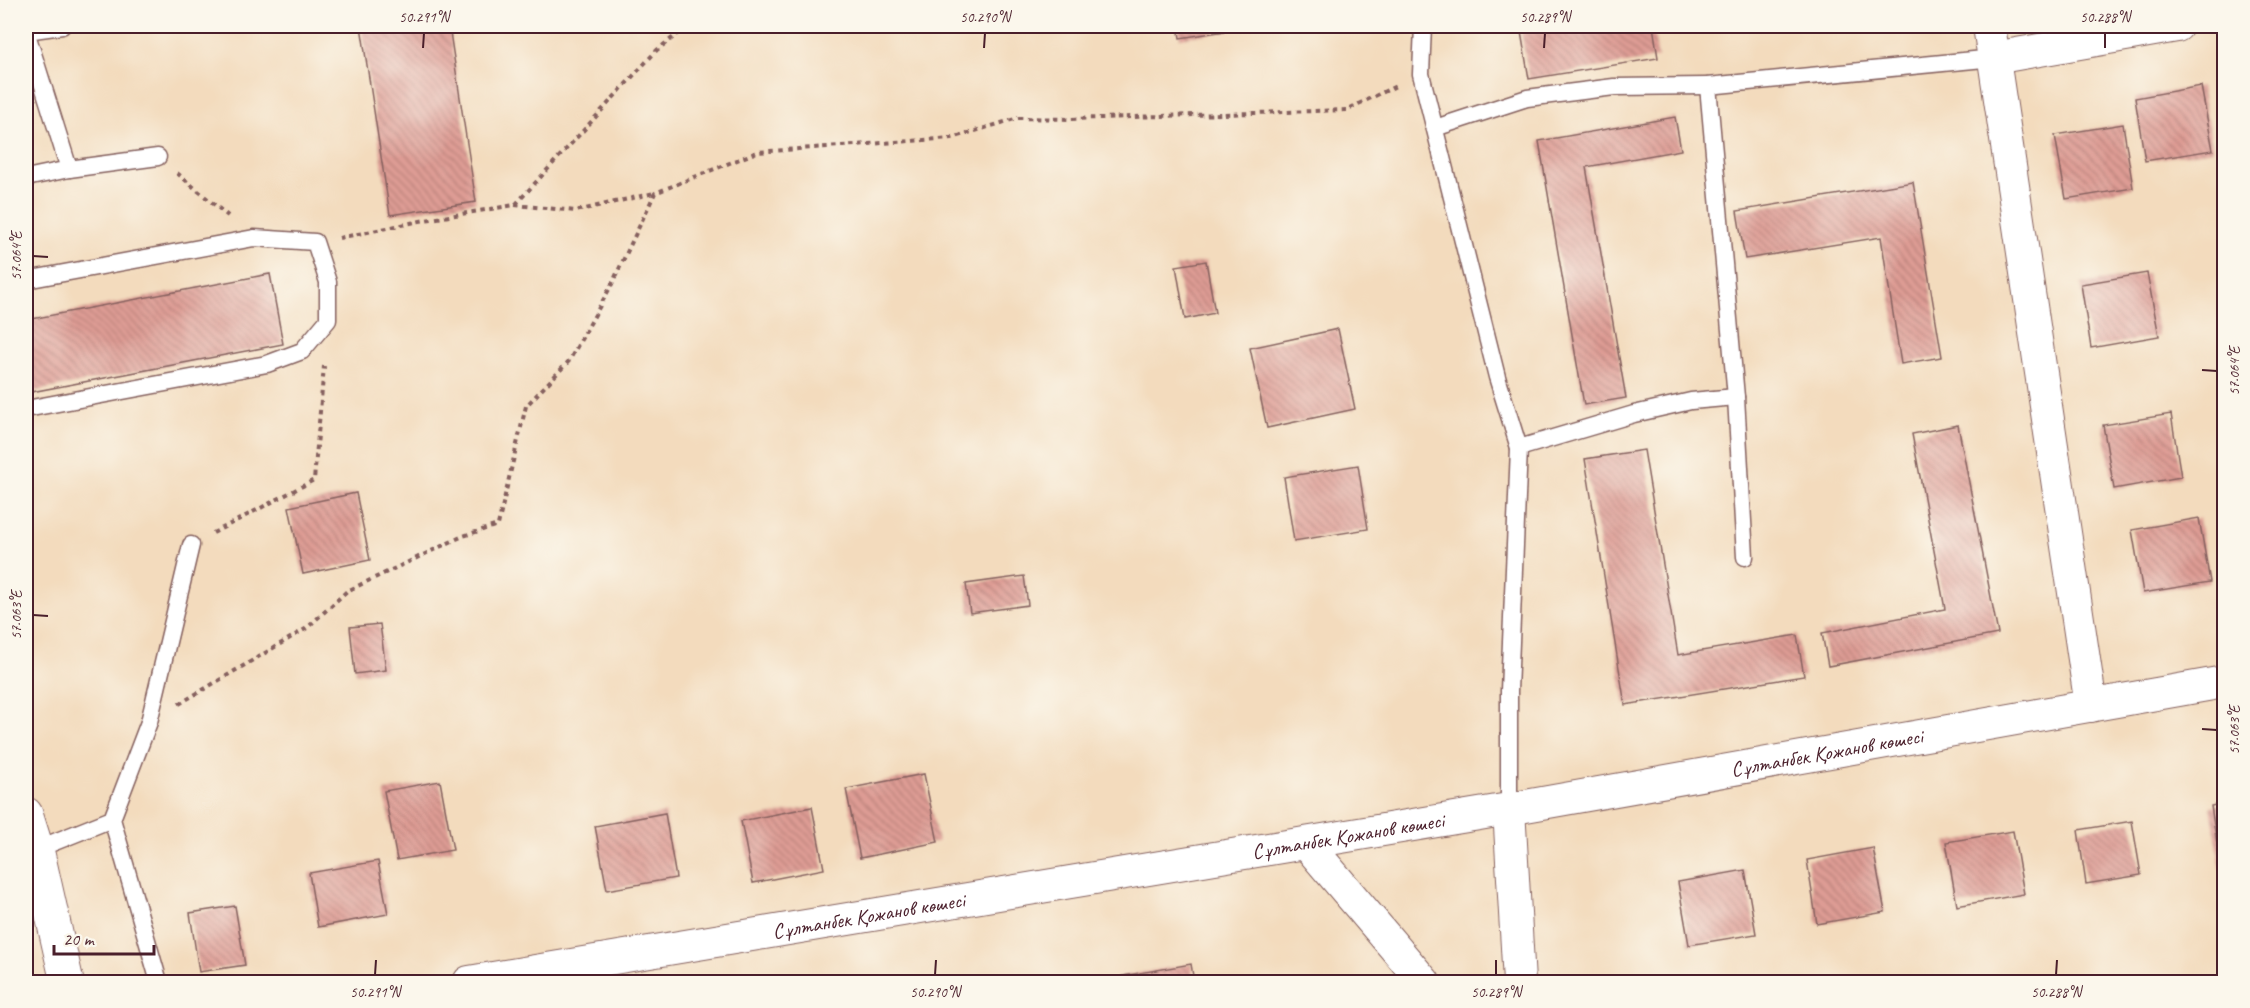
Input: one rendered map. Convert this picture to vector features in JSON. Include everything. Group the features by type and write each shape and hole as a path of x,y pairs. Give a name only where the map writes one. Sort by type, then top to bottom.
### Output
{"street":[{"path":"1989,26 2091,706"},
{"path":"1994,58 2177,26"},
{"name":"Сұлтанбек Қожанов көшесі","path":"469,982 626,970 1306,843 2224,682"},
{"path":"1509,809 1519,982"},
{"path":"26,814 37,849 67,982"},
{"path":"1306,843 1424,982"}],"lane":[{"path":"62,26 26,31 69,169"},
{"path":"1423,26 1421,74 1497,376 1519,448 1509,691 1509,809"},
{"path":"1435,128 1527,98 1614,87 1708,86 1994,58"},
{"path":"1708,86 1736,397 1745,557"},
{"path":"26,178 69,169 158,157"},
{"path":"26,280 254,238 315,242 328,282 328,320 302,351 267,364 26,409"},
{"path":"1519,448 1634,414 1691,401 1736,397"},
{"path":"159,982 112,819 149,722 191,545"},
{"path":"37,849 112,819"}],"path":[{"path":"515,205 657,50 688,26"},
{"path":"315,242 515,205 576,211 655,193 757,152 952,138 1018,118 1081,119 1346,110 1421,74"},
{"path":"158,157 254,238"},
{"path":"149,722 307,628 347,591 463,536 498,525 526,406 569,361 612,286 655,193"},
{"path":"191,545 314,480 328,320"}],"building":[{"path":"361,26 449,26 476,202 390,215"},
{"path":"1178,26 1251,26 1252,27 1180,38"},
{"path":"1520,26 1653,26 1658,58 1529,79"},
{"path":"2201,86 2213,150 2145,161 2135,98"},
{"path":"1675,117 1681,150 1586,167 1626,398 1584,405 1539,141"},
{"path":"2123,124 2133,188 2066,199 2055,135"},
{"path":"1913,182 1942,357 1901,364 1881,237 1745,259 1737,211"},
{"path":"1206,261 1215,313 1185,319 1176,266"},
{"path":"2147,273 2159,336 2091,348 2081,284"},
{"path":"270,274 283,344 26,393 26,320"},
{"path":"1338,329 1355,409 1267,428 1250,348"},
{"path":"2171,414 2181,477 2114,489 2103,425"},
{"path":"1958,425 1998,634 1828,666 1822,633 1945,609 1912,434"},
{"path":"1644,450 1678,655 1797,635 1804,676 1625,705 1585,459"},
{"path":"1358,465 1368,529 1294,541 1284,477"},
{"path":"356,493 370,560 303,574 289,507"},
{"path":"2199,518 2210,582 2143,593 2132,530"},
{"path":"1024,576 1028,605 970,613 966,584"},
{"path":"380,624 386,670 355,674 350,627"},
{"path":"924,774 938,842 860,858 846,789"},
{"path":"440,781 453,850 397,860 384,791"},
{"path":"2224,803 2224,869 2221,869 2211,806"},
{"path":"812,807 824,869 753,883 741,821"},
{"path":"665,813 676,878 607,890 595,826"},
{"path":"2132,821 2141,875 2086,884 2078,830"},
{"path":"2013,831 2024,894 1957,906 1946,842"},
{"path":"1873,848 1885,912 1817,924 1807,860"},
{"path":"378,861 388,914 318,927 309,873"},
{"path":"1745,870 1756,934 1689,945 1678,882"},
{"path":"235,906 245,965 199,972 190,913"},
{"path":"1191,964 1194,982 1123,982 1122,976"}]}
